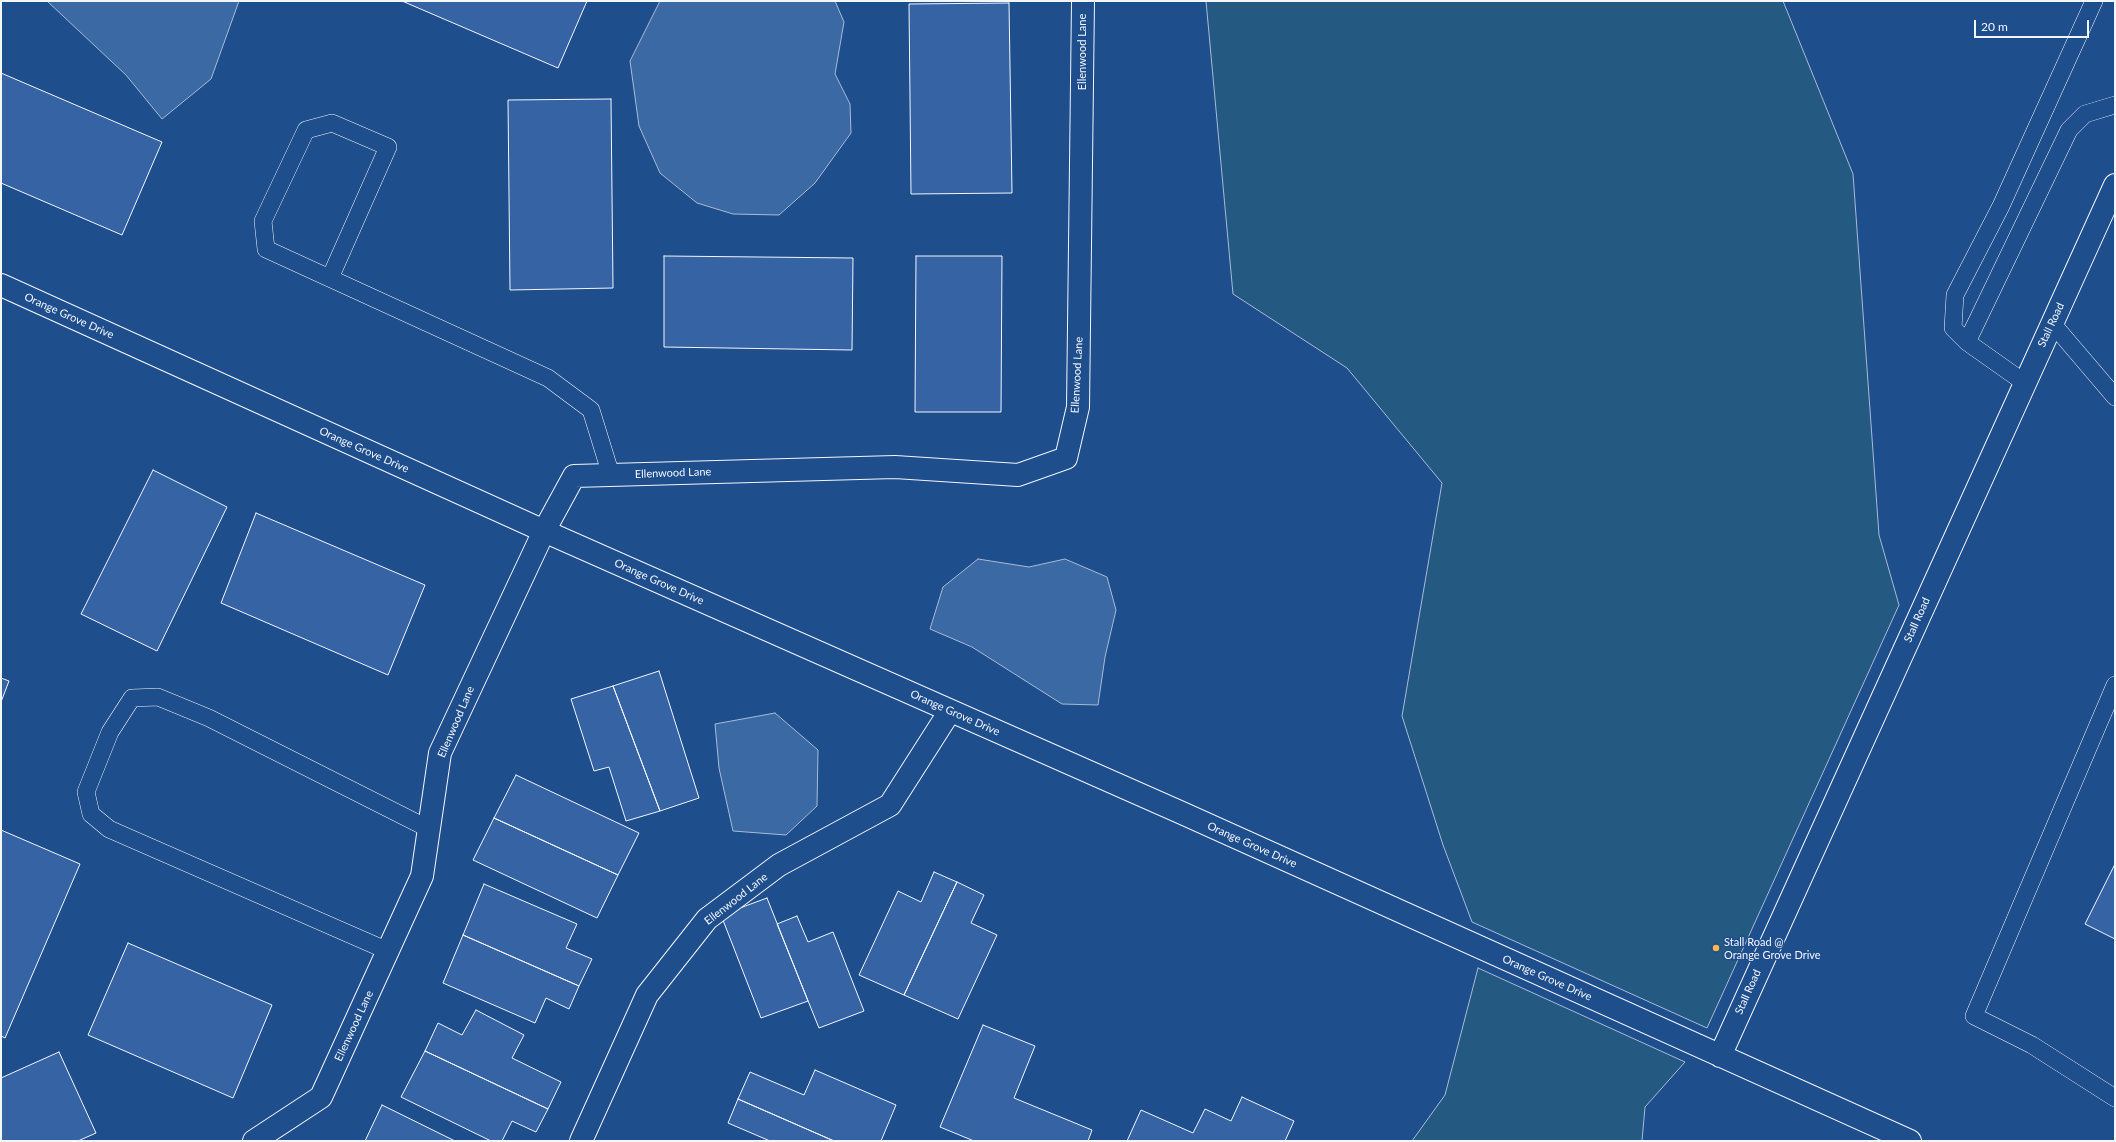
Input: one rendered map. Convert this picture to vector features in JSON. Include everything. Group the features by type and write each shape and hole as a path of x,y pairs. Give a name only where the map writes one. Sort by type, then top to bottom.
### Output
{"street":[{"name":"Ellenwood Lane","path":"254,1141 321,1097 422,876 440,753 544,532 574,476 895,467 1018,475 1066,458 1078,406 1083,1"},
{"name":"Stall Road","path":"1720,1056 2115,186"},
{"name":"Orange Grove Drive","path":"1,285 544,532 1189,816 1910,1141"},
{"name":"Ellenwood Lane","path":"581,1141 647,995 707,919 779,865 890,805 950,711"}],"lane":[{"path":"2025,383 1967,342 1953,328 1955,295 2001,206 2094,1"},
{"path":"1967,342 2069,130 2086,114 2115,106"},
{"path":"330,278 388,147 332,123 306,130 263,221 266,249 548,378 591,410 611,475"},
{"path":"2052,323 2115,397"},
{"path":"2115,685 1974,1016 2032,1045 2115,1098"},
{"path":"388,951 109,829 91,814 86,792 110,732 132,698 158,697 209,718 429,829"}],"shaded area":[{"path":"47,1 239,1 211,79 162,119 126,75"},
{"path":"660,1 835,1 844,22 835,74 850,104 851,133 815,183 779,215 733,214 697,203 660,173 639,126 630,61"},
{"path":"1206,1 1783,1 1853,174 1879,535 1899,605 1707,1028 1472,922 1443,845 1402,716 1442,483 1347,368 1233,294"},
{"path":"978,559 1029,567 1065,559 1107,577 1116,610 1105,657 1098,705 1062,704 972,647 930,629 943,587"},
{"path":"775,713 818,750 817,806 786,835 733,831 719,768 715,724"},
{"path":"1478,968 1685,1062 1645,1107 1642,1141 1412,1141 1445,1095"}],"building":[{"path":"402,1 587,1 558,68"},
{"path":"1009,3 1012,193 911,194 909,4"},
{"path":"1,73 162,142 122,235 1,183"},
{"path":"611,99 613,288 510,290 508,100"},
{"path":"664,256 853,258 852,350 664,347"},
{"path":"916,256 1002,256 1001,412 915,412"},
{"path":"153,470 227,507 157,651 81,614"},
{"path":"256,513 425,585 388,675 221,603"},
{"path":"659,671 699,798 660,811 613,686"},
{"path":"1,678 9,681 1,702"},
{"path":"613,686 660,811 626,821 609,767 594,771 571,699"},
{"path":"516,775 639,833 618,875 494,818"},
{"path":"494,818 618,875 597,918 473,860"},
{"path":"1,830 80,864 5,1038 1,1036"},
{"path":"2115,864 2115,939 2085,924"},
{"path":"934,872 957,882 904,995 859,975 898,891 921,902"},
{"path":"957,882 984,895 971,923 997,935 958,1019 904,995"},
{"path":"484,884 577,924 566,948 592,959 579,986 463,935"},
{"path":"767,898 808,1001 761,1018 721,915"},
{"path":"797,916 808,942 833,932 864,1011 819,1028 777,924"},
{"path":"463,935 579,986 569,1009 546,998 535,1023 443,983"},
{"path":"128,943 272,1005 233,1098 88,1035"},
{"path":"476,1010 524,1035 512,1058 561,1082 548,1109 425,1051 438,1023 462,1035"},
{"path":"983,1025 1035,1046 1014,1098 1092,1130 1088,1141 974,1141 940,1127"},
{"path":"425,1051 548,1109 536,1132 512,1121 502,1141 491,1141 401,1097"},
{"path":"59,1052 96,1133 78,1141 1,1141 1,1078"},
{"path":"815,1070 896,1105 881,1141 834,1141 738,1099 750,1072 804,1095"},
{"path":"1242,1097 1294,1121 1285,1141 1127,1141 1141,1110 1193,1133 1205,1109 1231,1121"},
{"path":"738,1099 834,1141 770,1141 728,1123"},
{"path":"382,1105 455,1141 365,1141"}],"place":[{"name":"Stall Road @ Orange Grove Drive","path":"1716,948"}]}
